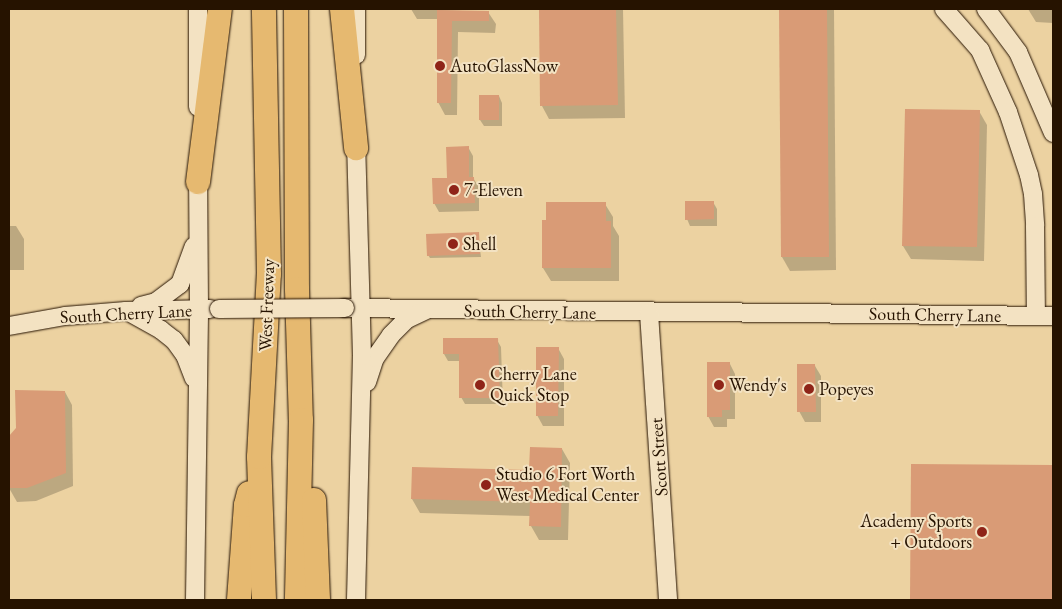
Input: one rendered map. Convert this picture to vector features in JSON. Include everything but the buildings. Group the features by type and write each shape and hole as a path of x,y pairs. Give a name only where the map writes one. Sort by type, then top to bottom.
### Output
{"highway":[{"path":"198,182 220,9"},
{"name":"West Freeway","path":"264,9 269,274 259,458 264,600"},
{"name":"West Freeway","path":"296,9 297,289 301,420 297,600"},
{"path":"342,9 356,148"},
{"path":"301,420 312,454 318,600"},
{"path":"239,600 246,505 259,458"}],"street":[{"path":"195,600 199,310 198,9"},
{"path":"356,9 354,308 362,397 357,600"},
{"path":"944,9 980,50 1008,112 1029,175 1033,194 1045,316"},
{"path":"986,9 1018,52 1053,133"},
{"path":"126,311 156,302 180,284 199,235"},
{"name":"South Cherry Lane","path":"9,326 65,316 126,311 219,309 354,308 649,313 1045,316"},
{"path":"362,397 376,358 391,335 407,320 426,310"},
{"path":"126,311 161,330 174,340 185,355 198,387"},
{"name":"Scott Street","path":"649,313 668,600"}],"place":[{"name":"AutoGlassNow","path":"440,66"},
{"name":"7-Eleven","path":"454,190"},
{"name":"Shell","path":"453,244"},
{"name":"Cherry Lane Quick Stop","path":"480,385"},
{"name":"Wendy's","path":"719,385"},
{"name":"Popeyes","path":"809,389"},
{"name":"Studio 6 Fort Worth West Medical Center","path":"486,485"},
{"name":"Academy Sports + Outdoors","path":"982,532"}]}
